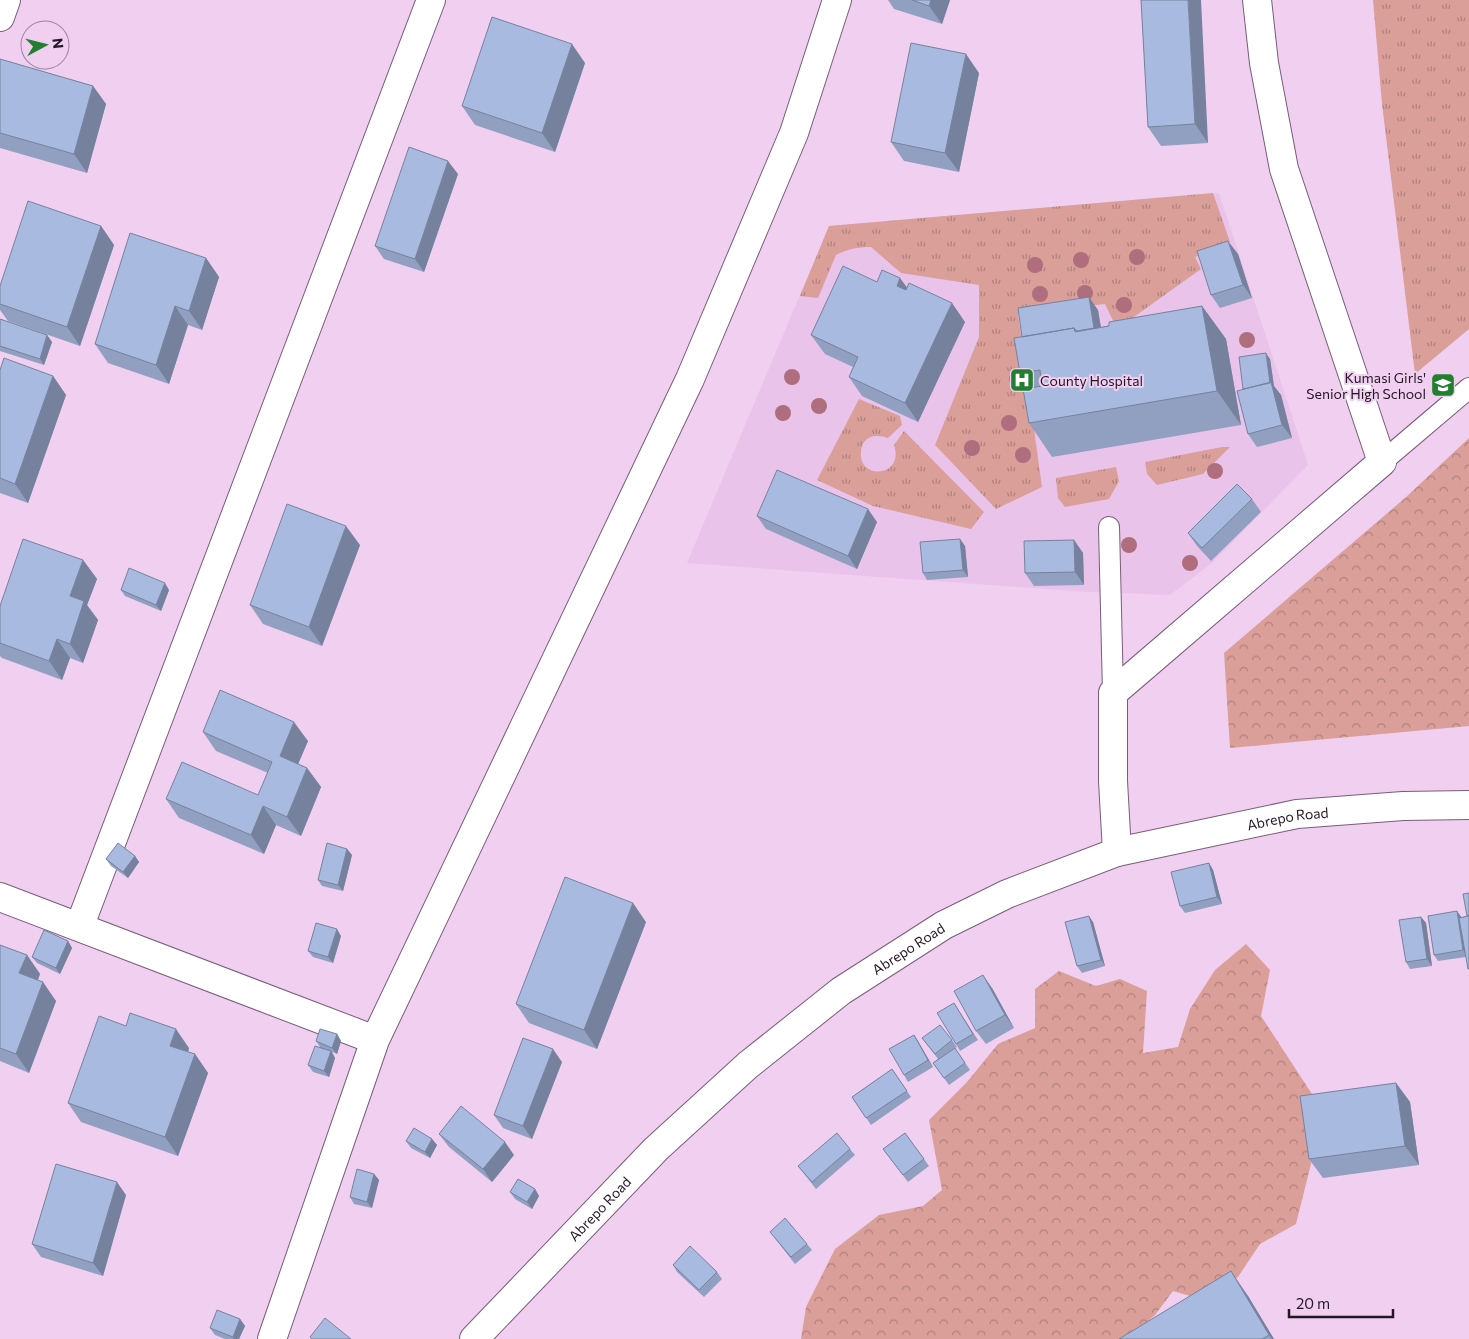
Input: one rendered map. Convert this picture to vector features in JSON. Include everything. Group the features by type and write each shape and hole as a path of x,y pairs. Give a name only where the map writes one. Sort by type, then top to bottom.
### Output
{"street":[{"path":"0,17 6,0"},
{"path":"80,925 431,0"},
{"path":"272,1339 375,1040 690,379 794,133 837,0"},
{"path":"1117,852 1113,780 1113,694 1382,462 1284,169 1264,63 1258,0"},
{"name":"Abrepo Road","path":"474,1339 656,1148 748,1065 841,991 944,925 1007,894 1117,852 1297,814 1403,806 1469,805"},
{"path":"0,896 80,925 375,1040"}],"lane":[{"path":"1382,462 1469,388"},
{"path":"1109,527 1113,694"}],"shaded area":[{"name":"County Hospital","path":"1219,193 1308,465 1213,562 1170,595 1089,592 687,563 829,226"}],"green space":[{"path":"1373,0 1469,0 1469,329 1415,374 1382,104"},
{"path":"1213,193 1230,242 1195,257 1201,269 1117,329 1105,304 1018,314 1042,487 996,509 935,445 979,337 979,285 901,273 871,247 866,247 836,255 818,298 800,296 829,226"},
{"path":"859,399 900,416 902,425 888,438 873,436 864,442 861,452 862,461 866,468 873,471 888,469 893,464 896,456 894,445 904,431 984,512 971,529 873,506 817,480"},
{"path":"1469,438 1469,726 1230,748 1224,653 1405,498"},
{"path":"1230,447 1203,474 1157,485 1147,474 1145,462"},
{"path":"1116,467 1119,481 1109,499 1065,507 1058,498 1056,478"},
{"path":"1246,944 1270,970 1261,1016 1312,1094 1314,1152 1296,1224 1260,1244 1238,1277 1207,1301 1173,1291 1155,1315 1127,1339 801,1339 806,1307 835,1249 879,1215 923,1206 942,1190 929,1120 967,1082 998,1044 1035,1028 1035,989 1059,971 1096,986 1120,979 1147,991 1143,1053 1178,1047 1190,1009 1215,970"}],"building":[{"path":"912,0 931,0 929,6"},
{"path":"1141,0 1188,0 1195,124 1148,127"},
{"path":"492,17 572,44 542,133 462,106"},
{"path":"911,43 966,54 945,153 891,142"},
{"path":"0,59 20,65 20,70 38,70 93,86 74,154 0,133"},
{"path":"409,147 448,161 415,259 375,246"},
{"path":"28,201 101,226 67,327 0,304 0,286"},
{"path":"130,233 206,258 189,311 175,306 156,365 95,344"},
{"path":"1228,241 1243,285 1211,295 1197,251"},
{"path":"843,266 877,282 882,270 900,278 897,286 906,290 909,283 952,303 905,403 849,377 858,357 811,335"},
{"path":"1089,297 1094,328 1077,331 1074,328 1022,337 1018,308"},
{"path":"1202,306 1217,391 1029,423 1023,389 1042,386 1040,370 1020,373 1014,338 1074,328 1075,332 1109,326 1109,322"},
{"path":"0,319 47,335 40,359 0,346"},
{"path":"1266,353 1270,383 1243,389 1239,357"},
{"path":"4,358 53,376 15,484 0,478 0,370"},
{"path":"1271,382 1282,425 1248,434 1237,391"},
{"path":"777,470 868,509 848,556 757,516"},
{"path":"1237,484 1252,499 1202,548 1188,533"},
{"path":"287,504 346,526 309,627 250,605"},
{"path":"23,539 83,560 70,596 84,601 70,644 57,639 49,661 0,643 0,606"},
{"path":"960,539 963,570 923,573 920,542"},
{"path":"1074,540 1075,572 1025,573 1024,541"},
{"path":"129,568 165,583 156,605 121,590"},
{"path":"220,690 294,722 280,756 307,768 287,817 263,806 251,835 166,799 182,762 258,795 272,762 203,732"},
{"path":"118,843 135,856 123,872 106,859"},
{"path":"327,843 347,849 338,885 318,880"},
{"path":"1209,863 1217,897 1180,906 1171,872"},
{"path":"565,877 633,903 584,1030 516,1004"},
{"path":"1469,893 1469,915 1467,916 1463,894"},
{"path":"1457,911 1463,950 1434,955 1428,916"},
{"path":"1089,916 1101,960 1077,966 1065,922"},
{"path":"1469,916 1469,968 1468,969 1459,918"},
{"path":"1421,917 1427,959 1406,962 1399,920"},
{"path":"316,923 337,929 328,957 308,951"},
{"path":"44,930 68,941 56,968 32,957"},
{"path":"0,945 27,955 19,973 43,982 16,1054 0,1048"},
{"path":"983,975 1005,1015 976,1031 954,991"},
{"path":"954,1003 973,1034 956,1044 937,1013"},
{"path":"130,1013 176,1029 170,1046 195,1054 165,1137 68,1103 99,1016 126,1026"},
{"path":"940,1025 952,1040 935,1054 922,1038"},
{"path":"320,1029 337,1034 332,1048 316,1041"},
{"path":"914,1035 928,1060 904,1075 889,1049"},
{"path":"523,1038 553,1049 523,1126 494,1115"},
{"path":"315,1046 331,1051 324,1071 308,1065"},
{"path":"955,1048 965,1063 944,1078 933,1063"},
{"path":"892,1069 907,1091 866,1118 852,1097"},
{"path":"1396,1083 1405,1146 1309,1159 1300,1096"},
{"path":"461,1106 505,1142 483,1169 439,1134"},
{"path":"414,1128 432,1139 425,1152 406,1141"},
{"path":"837,1133 850,1149 812,1182 798,1166"},
{"path":"905,1133 924,1159 903,1175 883,1149"},
{"path":"56,1164 117,1182 93,1263 32,1244"},
{"path":"357,1169 374,1174 367,1202 350,1197"},
{"path":"518,1179 535,1189 527,1202 510,1192"},
{"path":"785,1218 807,1244 791,1257 770,1232"},
{"path":"690,1246 717,1272 699,1290 673,1265"},
{"path":"1231,1271 1269,1335 1262,1339 1119,1339"},
{"path":"217,1310 240,1319 233,1337 210,1328"},
{"path":"325,1318 351,1339 312,1339 310,1337"}],"place":[{"name":"County Hospital","path":"1022,380"},
{"name":"Kumasi Girls' Senior High School","path":"1443,385"}]}
